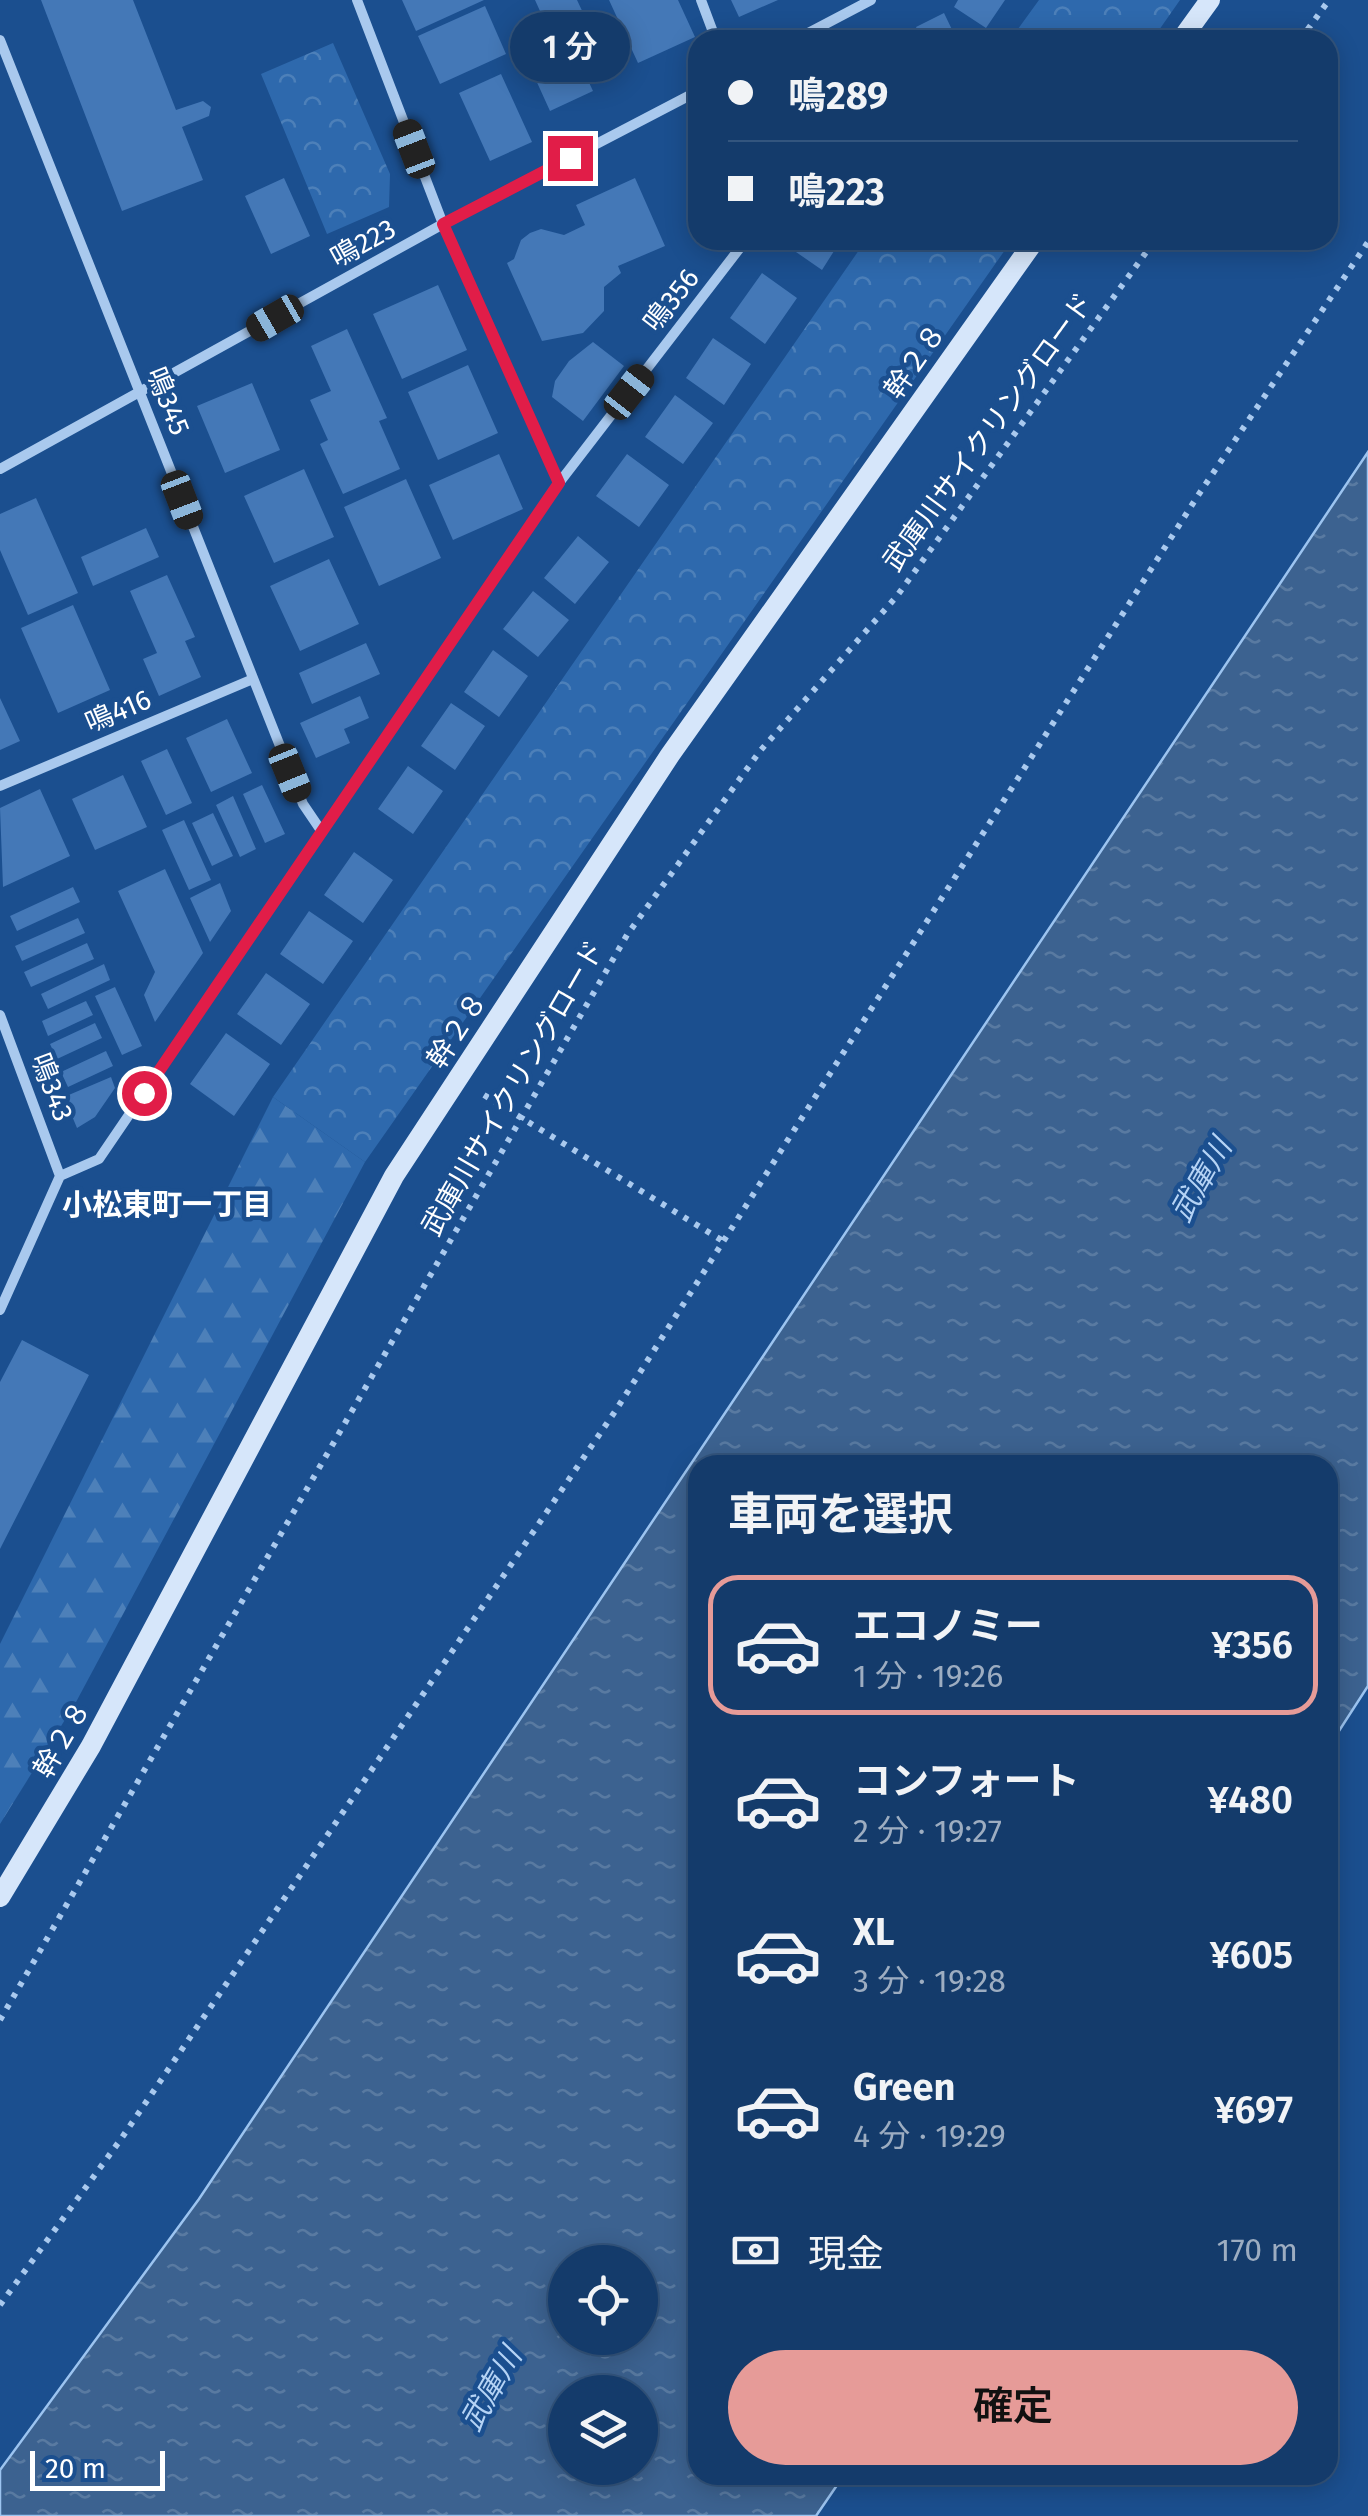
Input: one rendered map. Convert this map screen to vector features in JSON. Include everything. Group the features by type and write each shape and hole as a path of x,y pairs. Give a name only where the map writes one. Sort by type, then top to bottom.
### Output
{"street":[{"path":"356,0 443,224 559,483"},
{"path":"701,0 712,30"},
{"path":"814,30 871,0"},
{"path":"1188,30 1210,0"},
{"name":"鳴345","path":"0,40 303,804 322,832"},
{"name":"鳴223","path":"0,469 443,224 688,96"},
{"name":"鳴356","path":"60,1176 99,1158 559,483 738,250"},
{"name":"幹２８","path":"0,1897 91,1746 394,1176 670,755 1029,250"},
{"name":"鳴416","path":"0,786 253,679"},
{"name":"鳴343","path":"0,1015 60,1176"},
{"path":"0,1310 60,1176"}],"path":[{"path":"1307,30 1329,0"},
{"path":"0,2304 143,2106 616,1410 1187,514 1368,242"},
{"name":"武庫川サイクリングロード","path":"0,2020 628,935 738,781 897,596 1148,250"},
{"path":"457,1079 724,1241"}],"green space":[{"path":"1039,0 1180,0 1159,30 1017,30"},
{"path":"333,43 390,174 389,207 327,234 261,74"},
{"path":"859,250 1005,250 365,1162 273,1097"},
{"path":"273,1097 365,1162 76,1702 0,1824 0,1644"}],"water":[{"name":"武庫川","path":"1368,452 1368,1686 1338,1732 1338,1455 697,1455"},
{"name":"武庫川","path":"688,1468 688,2485 837,2485 816,2516 0,2516 0,2470 199,2199"}],"building":[{"path":"41,0 133,0 176,110 203,101 211,107 209,116 182,127 203,180 122,211"},
{"path":"402,0 484,0 416,31"},
{"path":"535,0 577,0 594,36 558,51"},
{"path":"609,0 678,0 692,30 688,30 688,40 638,63"},
{"path":"731,0 778,0 739,17"},
{"path":"958,0 1005,0 986,28 954,7"},
{"path":"485,6 506,54 440,84 418,36"},
{"path":"944,13 952,30 917,30 916,27"},
{"path":"578,59 593,91 550,111 535,78"},
{"path":"501,74 532,142 490,161 459,93"},
{"path":"284,178 310,236 271,254 245,196"},
{"path":"635,178 665,246 618,266 621,273 604,287 604,311 583,333 542,341 507,263 514,259 521,240 530,233 541,229 564,235 585,225 576,205"},
{"path":"793,250 835,250 822,270"},
{"path":"762,273 797,298 765,344 730,318"},
{"path":"438,285 467,350 402,379 373,314"},
{"path":"347,329 387,418 379,421 400,469 343,494 320,444 328,440 310,400 331,391 311,346"},
{"path":"713,338 751,364 724,405 686,378"},
{"path":"593,342 624,366 583,421 552,397 555,381 569,361"},
{"path":"468,365 498,433 438,460 408,392"},
{"path":"252,383 280,450 225,473 197,406"},
{"path":"675,395 713,423 683,464 645,437"},
{"path":"499,454 523,509 453,540 429,485"},
{"path":"627,454 669,485 639,527 596,496"},
{"path":"304,469 334,537 274,563 244,496"},
{"path":"406,479 441,558 379,586 344,507"},
{"path":"36,498 78,593 28,615 0,550 0,514"},
{"path":"146,528 159,557 93,586 81,557"},
{"path":"578,536 609,562 575,604 544,578"},
{"path":"329,559 359,624 300,651 270,586"},
{"path":"167,575 195,637 185,641 201,677 159,696 143,659 157,653 130,591"},
{"path":"533,591 569,620 538,657 503,629"},
{"path":"73,605 110,690 58,713 21,628"},
{"path":"366,643 380,674 312,704 299,673"},
{"path":"493,650 528,676 499,717 464,692"},
{"path":"360,696 369,718 344,729 350,743 316,758 300,723"},
{"path":"0,698 20,741 0,750"},
{"path":"451,703 485,726 455,770 421,746"},
{"path":"227,719 252,773 211,792 186,738"},
{"path":"167,749 192,803 166,815 141,761"},
{"path":"408,766 443,791 413,834 378,809"},
{"path":"123,775 147,827 95,850 72,799"},
{"path":"262,785 285,834 265,843 243,794"},
{"path":"40,789 70,856 3,887 0,808"},
{"path":"233,796 256,849 240,857 216,805"},
{"path":"213,813 233,856 212,866 192,823"},
{"path":"184,820 211,880 189,890 162,830"},
{"path":"354,852 393,880 363,923 324,895"},
{"path":"165,869 203,953 155,1022 144,995 155,972 118,891"},
{"path":"220,883 231,911 210,942 190,898"},
{"path":"73,887 80,902 17,931 10,916"},
{"path":"309,911 353,941 323,984 280,954"},
{"path":"78,918 85,933 22,961 15,946"},
{"path":"87,943 94,959 31,987 24,972"},
{"path":"104,964 110,980 48,1009 41,994"},
{"path":"266,973 310,1004 281,1045 237,1014"},
{"path":"115,987 142,1046 122,1055 95,996"},
{"path":"86,1001 93,1015 48,1036 42,1021"},
{"path":"95,1023 102,1038 57,1059 50,1044"},
{"path":"226,1033 270,1064 234,1116 190,1084"},
{"path":"106,1051 113,1066 68,1087 61,1072"},
{"path":"111,1077 115,1088 95,1117 77,1128 64,1097"},
{"path":"22,1340 89,1375 0,1549 0,1382"}],"district":[{"name":"小松東町一丁目","path":"167,1205"}],"route":[{"path":"144,1093 559,483 443,224 570,158"}]}
